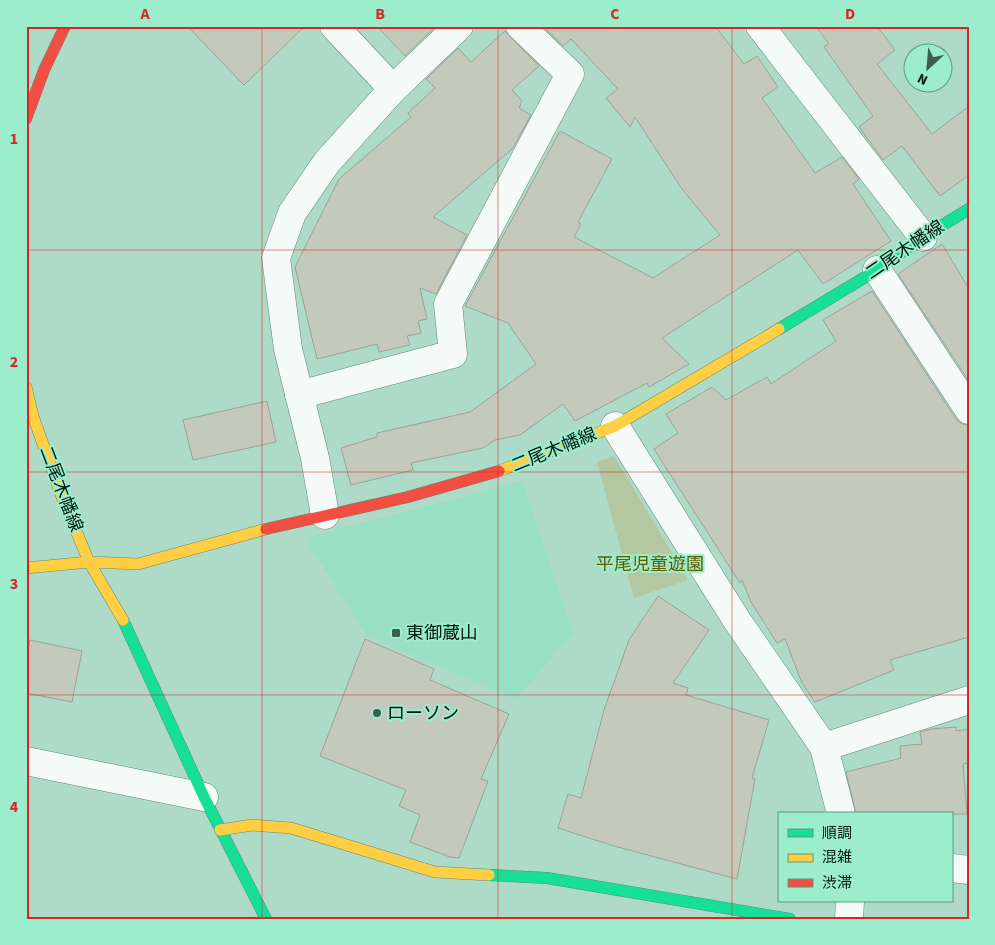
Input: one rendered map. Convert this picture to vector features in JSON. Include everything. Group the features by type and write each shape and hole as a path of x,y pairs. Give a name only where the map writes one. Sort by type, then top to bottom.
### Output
{"main road":[{"path":"26,119 44,70 65,26"},
{"name":"二尾木幡線","path":"26,568 89,562 138,564 291,522 408,497 508,470 614,426 877,270 923,237 969,209"},
{"name":"二尾木幡線","path":"26,387 33,416 89,562"},
{"path":"89,562 124,621 204,797 266,919"},
{"path":"220,830 252,825 291,828 436,872 547,878 790,919"}],"street":[{"path":"334,26 393,89"},
{"path":"325,515 300,395 288,349 276,258 292,213 327,162 393,89 459,26"},
{"path":"300,395 453,354 448,304 570,74 520,26"},
{"path":"760,26 923,237"},
{"path":"877,270 969,410"},
{"path":"614,426 736,619 824,747 841,812"},
{"path":"824,747 969,700"},
{"path":"26,761 204,797"},
{"path":"952,868 969,870"},
{"path":"849,919 850,902"}],"shaded area":[{"path":"522,481 573,633 516,699 366,635 305,538"}],"green space":[{"name":"平尾児童遊園","path":"614,456 688,580 634,598 597,462"}],"building":[{"path":"187,26 305,26 244,85"},
{"path":"377,26 436,26 405,56"},
{"path":"543,26 715,26 744,64 757,56 778,87 762,98 815,173 842,157 859,179 853,184 891,241 823,284 798,250 662,338 689,364 649,387 647,383 575,421 563,404 520,435 495,440 483,448 411,463 413,470 351,485 341,448 377,437 377,433 470,412 536,364 508,323 465,306 560,131 612,159 578,222 581,224 574,237 653,278 720,235 682,189 635,117 630,127 606,98 618,89 571,39 563,46"},
{"path":"816,26 877,26 895,50 877,64 932,134 969,106 969,175 940,196 902,146 883,160 859,127 873,116 824,47 829,44"},
{"path":"505,31 539,66 512,90 522,101 519,108 531,115 513,148 433,217 467,235 436,294 420,288 427,319 418,321 421,333 407,336 410,345 379,352 377,344 317,359 295,267 339,179 411,117 408,113 435,88 426,79 458,48 471,62"},
{"path":"942,244 969,289 969,381 898,274"},
{"path":"872,291 956,419 962,424 969,425 969,637 890,660 894,670 815,702 802,683 785,639 777,643 751,602 742,580 740,583 654,449 678,433 666,414 712,387 726,400 767,377 771,384 836,341 823,320"},
{"path":"267,401 276,442 193,460 183,420"},
{"path":"658,596 709,630 673,683 688,688 686,695 769,720 752,778 755,779 737,879 614,846 558,828 568,794 581,798 604,710 629,640"},
{"path":"365,639 434,669 430,680 509,714 481,779 488,781 459,858 450,857 410,842 420,815 399,806 406,790 320,756"},
{"path":"30,640 82,651 72,702 26,693 26,658"},
{"path":"956,727 956,731 969,729 969,763 963,764 967,814 952,814 952,812 856,812 846,772 901,758 900,746 922,744 920,732"}],"traffic: fast":[{"path":"779,329 877,270 923,237 969,209"},
{"path":"123,620 204,797 266,919"},
{"path":"489,875 547,878 790,919"}],"traffic: slow":[{"path":"499,471 615,426 779,329"},
{"path":"26,387 33,416 60,492 89,562 123,620"},
{"path":"26,568 89,562 138,564 266,529"},
{"path":"220,830 252,825 291,828 435,872 489,875"}],"traffic: jam":[{"path":"26,119 44,70 65,26"},
{"path":"266,529 408,497 499,471"}],"place":[{"name":"東御蔵山","path":"396,633"},
{"name":"ローソン","path":"377,713"}]}
